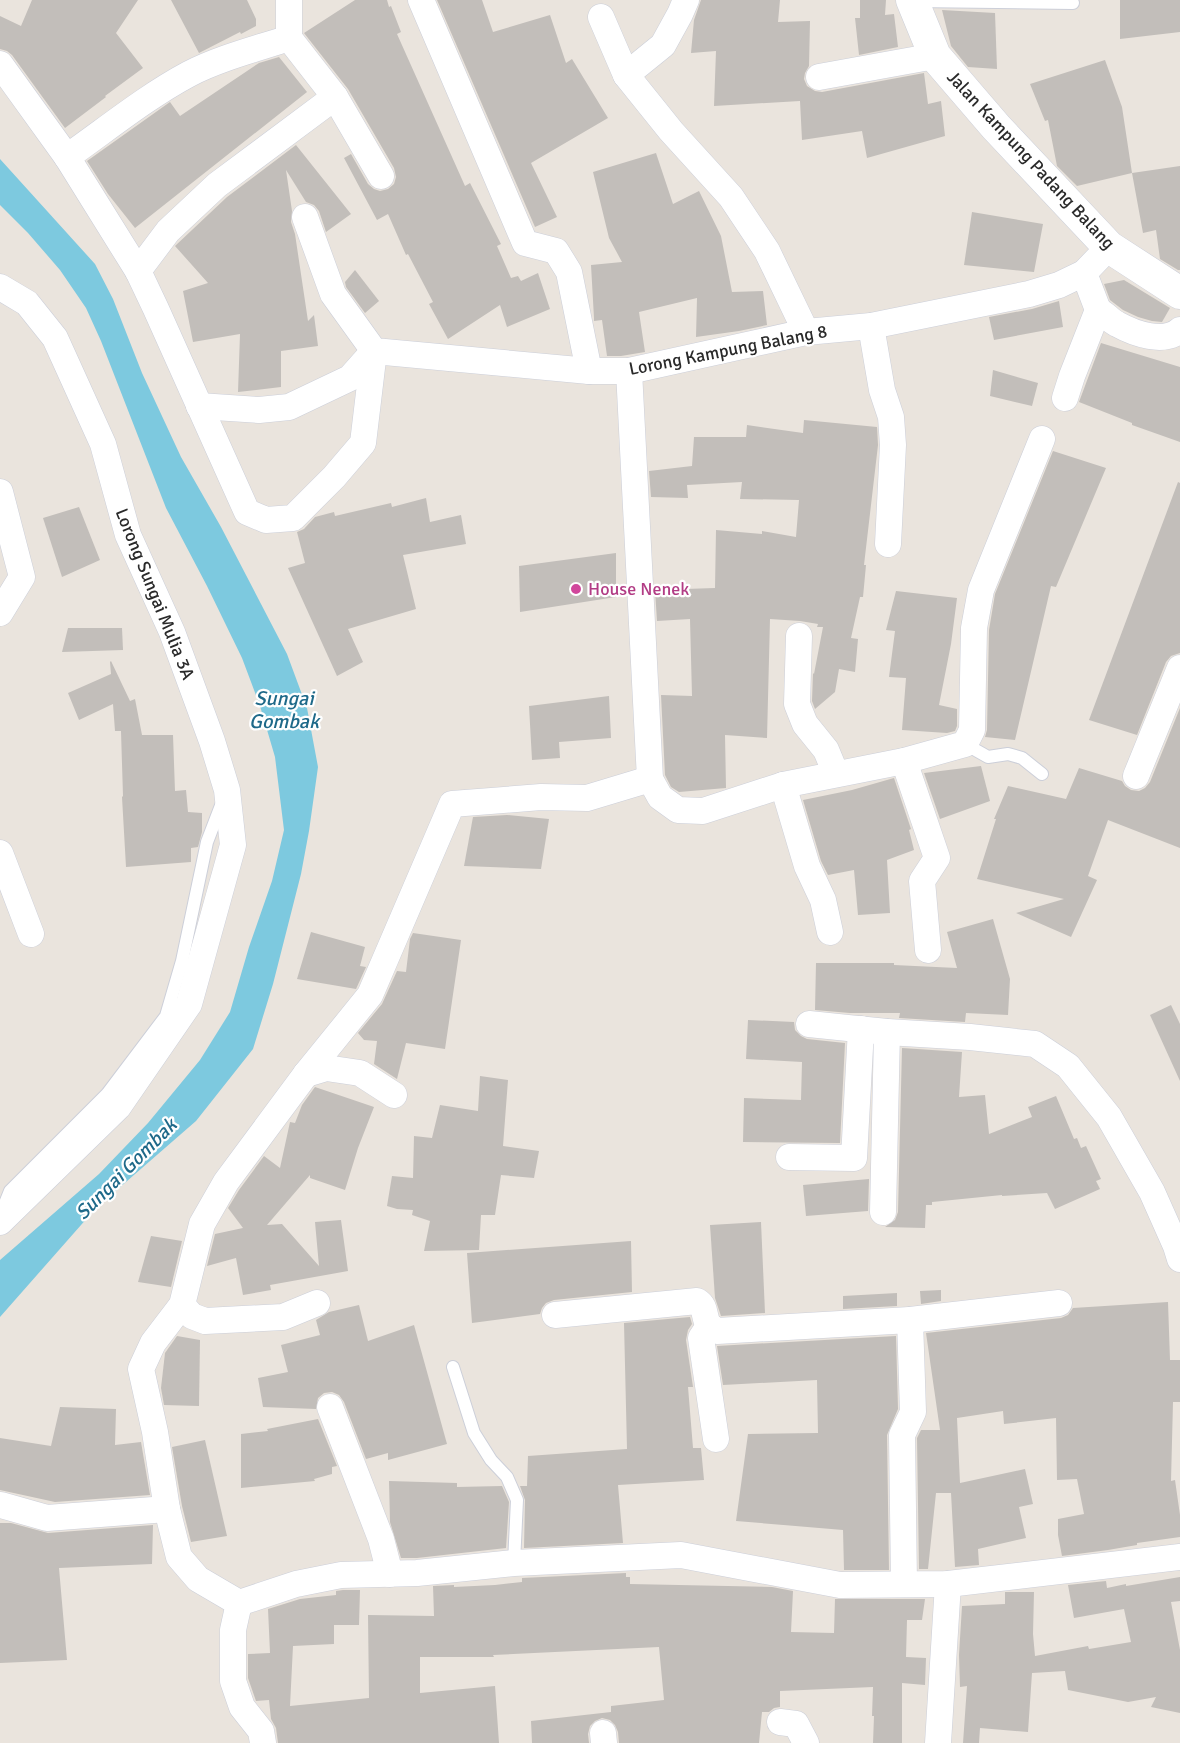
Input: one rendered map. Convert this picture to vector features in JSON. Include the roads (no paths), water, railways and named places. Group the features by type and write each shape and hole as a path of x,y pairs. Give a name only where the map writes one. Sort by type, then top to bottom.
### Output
{"street":[{"path":"289,0 289,38 335,97 381,176"},
{"path":"421,0 525,243 556,250 569,272 589,371"},
{"path":"626,75 663,45 686,0"},
{"name":"Jalan Kampung Padang Balang","path":"912,1 935,56 996,127 1109,247 1180,293"},
{"path":"601,17 626,75 671,131 731,197 767,250 806,332"},
{"path":"67,157 146,101 190,74 289,38"},
{"path":"819,77 935,56"},
{"path":"0,64 67,157 138,271 247,512 266,520 292,518 334,477 363,443 374,351 333,294 305,217"},
{"path":"138,271 168,231 217,185 335,97"},
{"name":"Lorong Kampung Balang 8","path":"374,351 589,371 628,371 806,332 871,326 1029,294 1059,285 1084,273 1109,247"},
{"path":"1084,273 1098,310 1117,324 1160,338 1175,334 1180,330"},
{"name":"Lorong Sungai Mulia 3A","path":"0,287 27,303 55,338 103,444 128,535 172,632 212,741 227,790 233,845 189,1004 118,1107 1,1211"},
{"path":"1065,398 1098,310"},
{"path":"871,326 882,390 891,417 893,445 888,544"},
{"path":"199,406 259,410 290,407 350,378 374,351"},
{"path":"628,371 650,779 660,797 678,810 703,811 783,785 904,760 964,744 972,730 974,628 981,590 1042,439"},
{"path":"0,492 22,577 0,613"},
{"path":"800,636 797,704 805,724 826,750 836,774"},
{"path":"1136,776 1180,668"},
{"path":"904,760 937,858 922,881 928,950"},
{"path":"650,779 587,798 541,797 452,804 370,995 306,1074 226,1182 202,1224 182,1305 153,1343 141,1370 155,1432 166,1509 179,1557 198,1579 239,1603 296,1584 341,1575 390,1574 514,1563 681,1555 840,1585 948,1584 1180,1557"},
{"path":"783,785 807,866 823,900 830,932"},
{"path":"0,853 31,934"},
{"path":"809,1024 1035,1044 1068,1066 1109,1116 1152,1192 1180,1259"},
{"path":"789,1157 854,1158 861,1029"},
{"path":"884,1212 887,1032"},
{"path":"306,1074 326,1068 360,1072 394,1095"},
{"path":"555,1315 697,1301 705,1310 705,1320 709,1326 717,1331 910,1320 1059,1303"},
{"path":"182,1305 192,1316 204,1321 283,1317 317,1303"},
{"path":"904,1584 902,1435 914,1412 910,1320"},
{"path":"709,1326 701,1338 716,1439"},
{"path":"330,1407 381,1539 390,1574"},
{"path":"1,1505 47,1518 166,1509"},
{"path":"938,1743 948,1584"},
{"path":"239,1603 232,1630 233,1681 242,1707 261,1731 263,1743"},
{"path":"780,1722 796,1724 806,1743"}],"lane":[{"path":"912,1 1073,3"},
{"path":"964,744 988,757 1008,754 1022,758 1042,774"},
{"path":"453,1367 474,1433 491,1460 507,1477 517,1500 514,1563"}],"water":[{"name":"Sungai Gombak","path":"0,159 95,264 113,299 142,373 181,457 221,527 287,654 307,708 318,767 301,874 273,984 253,1049 196,1121 96,1208 0,1317 0,1260 99,1174 148,1123 200,1060 230,1012 272,881 284,830 275,757 260,706 242,658 166,508 86,308 60,270 0,205"}],"place":[{"name":"House Nenek","path":"576,589"}]}
